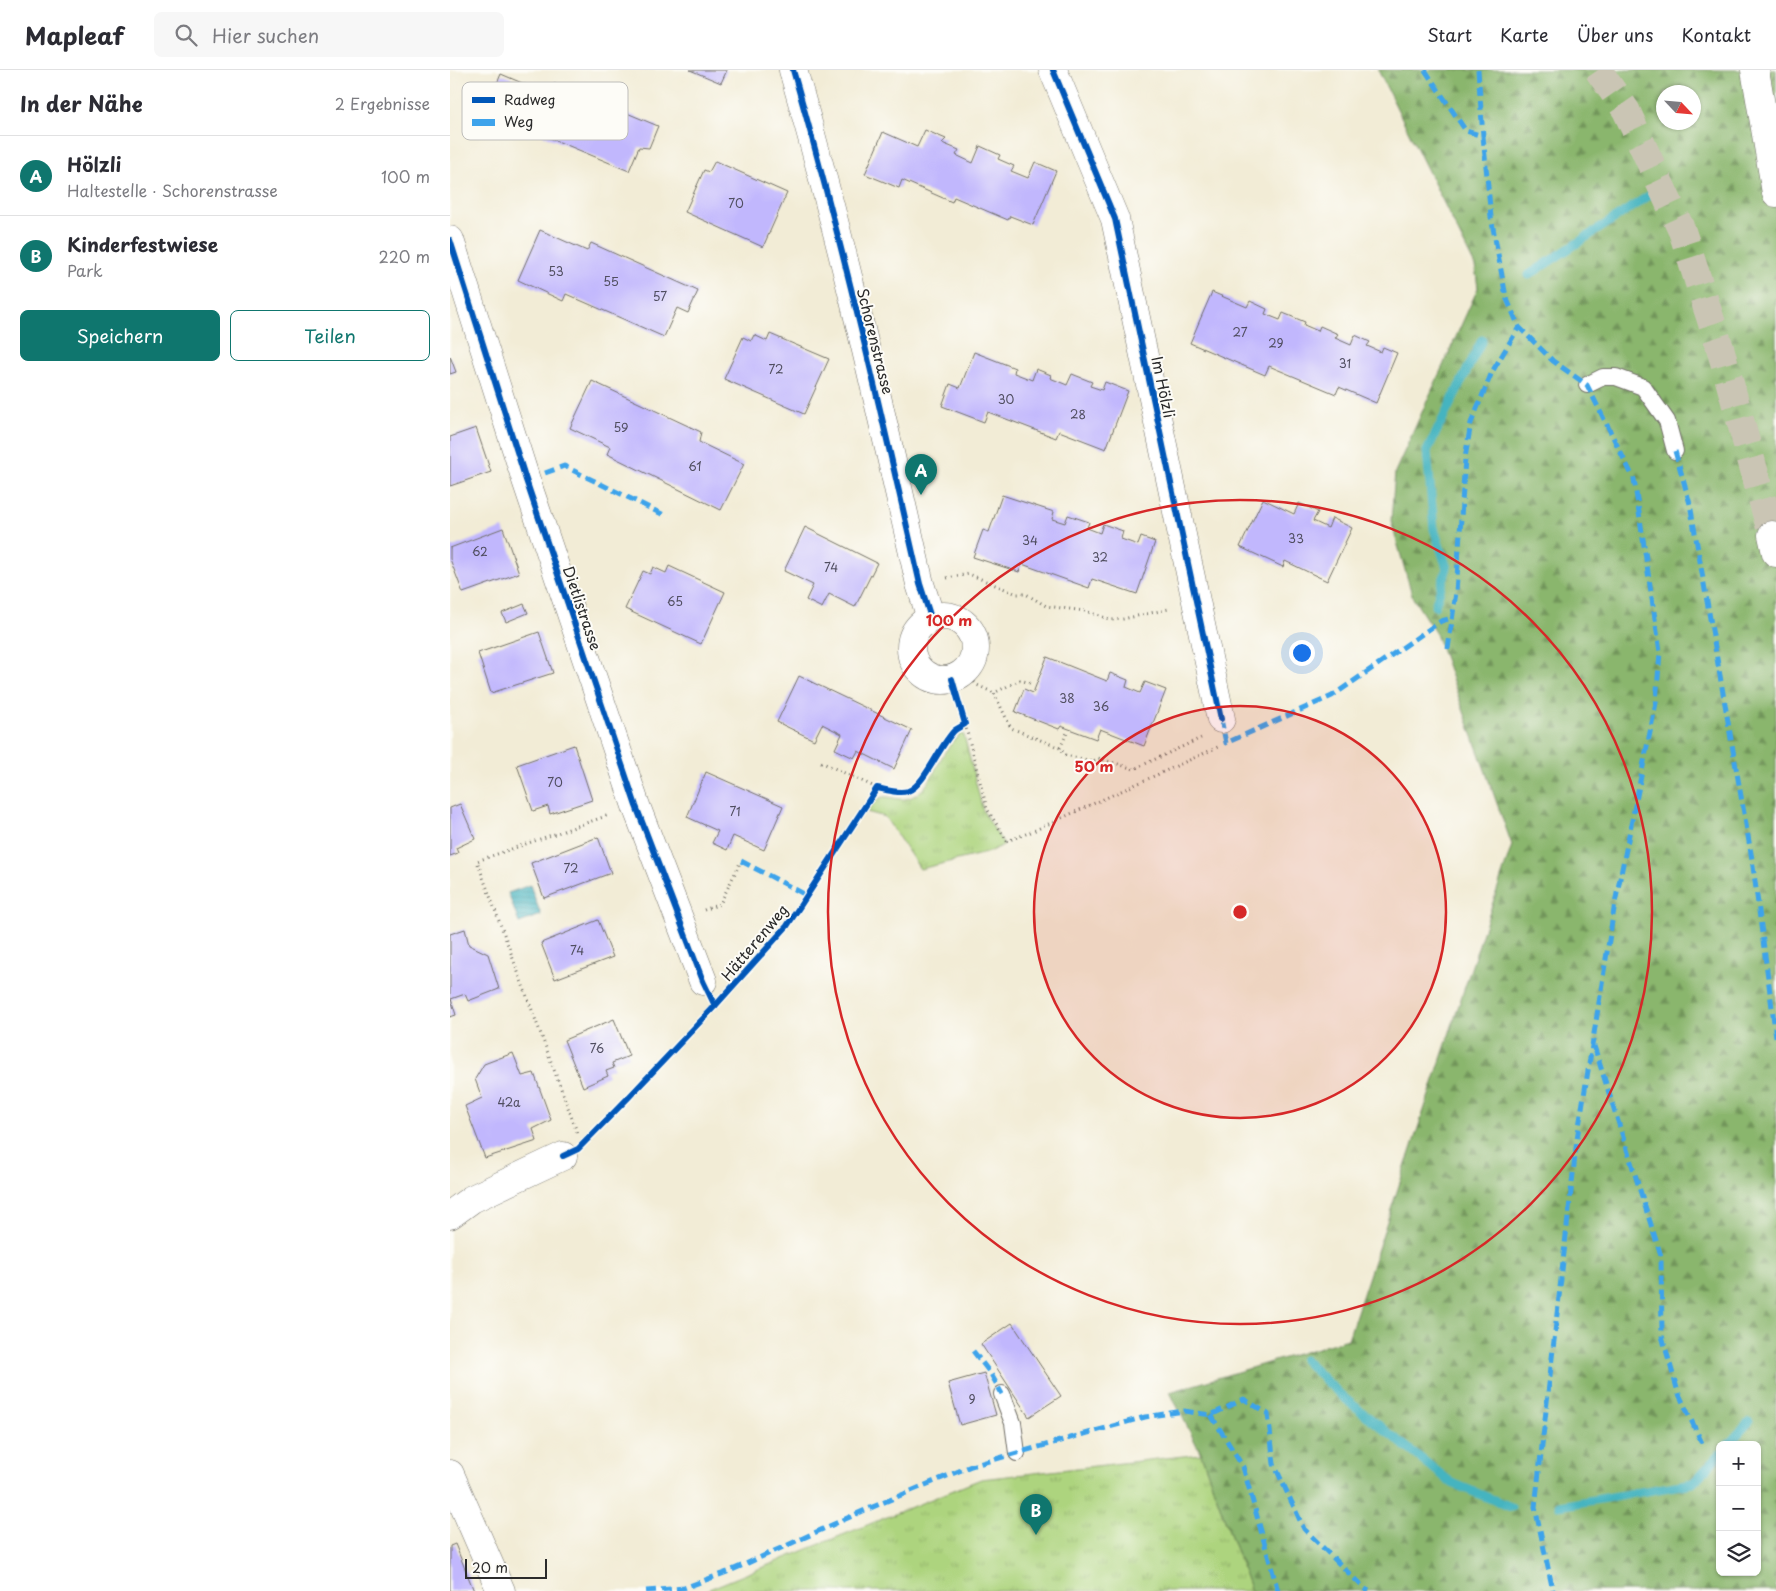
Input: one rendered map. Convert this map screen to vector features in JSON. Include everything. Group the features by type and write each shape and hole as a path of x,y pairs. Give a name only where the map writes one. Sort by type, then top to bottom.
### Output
{"main road":[{"name":"Schorenstrasse","path":"793,70 814,142 920,584 931,618"},
{"name":"Im Hölzli","path":"1053,70 1115,219 1217,733"},
{"path":"1755,70 1776,193"},
{"name":"Dietlistrasse","path":"450,240 526,480 636,806 703,981"},
{"path":"939,615 958,620 967,627 972,636 975,647 973,657 968,668 958,675 940,680 921,672 915,664 911,655 911,644 914,634 919,626 931,618 939,615"},
{"path":"450,1215 472,1198 574,1149"},
{"path":"450,1474 501,1591"}],"lane":[{"path":"1587,386 1603,377 1616,377 1643,387 1667,421 1675,451"},
{"path":"1002,1394 1013,1423 1017,1452"}],"path":[{"path":"954,577 969,574 1016,594 1026,594 1046,606 1086,611 1112,620 1170,609"},
{"path":"958,675 963,726 987,809 1007,841 1031,832 1217,733"},
{"path":"958,675 994,693 1011,728 1060,748 1065,755 1093,761 1098,758 1134,769 1217,733"},
{"path":"994,693 1020,680 1030,683"},
{"path":"1060,748 1067,733"},
{"path":"821,762 877,788 886,790"},
{"path":"872,796 877,788"},
{"path":"574,1149 578,1135 477,861 636,806"},
{"path":"706,909 720,904 741,861"}],"green space":[{"path":"1378,70 1776,70 1776,1591 1251,1591 1201,1454 1170,1392 1348,1339 1512,845 1436,634 1413,598 1391,521 1395,472 1478,288 1475,266"},
{"path":"960,734 964,735 983,811 1004,845 986,853 920,869 885,817 867,812 879,798 909,798 922,790 930,780 945,752"},
{"path":"1201,1454 1251,1591 704,1591 981,1479"}],"water":[{"path":"530,885 541,915 519,923 508,893"}],"building":[{"path":"690,70 727,70 721,83"},
{"path":"501,74 520,82 498,82"},
{"path":"628,113 658,126 649,148 639,147 629,171 555,140 628,140"},
{"path":"925,130 946,139 942,143 959,150 956,155 973,163 980,146 1000,155 998,159 1014,166 1011,171 1028,178 1035,162 1056,171 1033,225 1010,216 1008,220 954,197 952,202 902,180 899,188 865,174 883,132 917,147"},
{"path":"715,161 787,193 763,247 685,212 704,170 709,172"},
{"path":"540,230 587,251 591,243 698,291 688,313 677,308 664,337 566,294 563,301 518,280"},
{"path":"1212,292 1247,307 1250,301 1267,309 1265,314 1280,320 1283,313 1305,322 1304,325 1318,331 1320,326 1338,334 1335,338 1351,345 1355,335 1370,342 1367,346 1381,352 1383,347 1397,353 1376,403 1339,387 1336,394 1269,366 1265,375 1190,343"},
{"path":"770,334 829,359 804,414 724,379 743,337 751,341 754,335 767,341"},
{"path":"974,352 1015,368 1014,373 1032,380 1036,369 1051,375 1050,378 1067,385 1072,374 1092,382 1090,386 1102,390 1105,382 1128,391 1106,449 1059,431 1056,438 988,412 984,422 942,406 950,384 960,388"},
{"path":"450,356 456,372 450,374"},
{"path":"592,381 701,432 699,442 744,464 721,510 607,454 610,447 570,428"},
{"path":"476,428 491,472 450,486 450,437"},
{"path":"1002,495 1054,512 1052,519 1065,523 1068,515 1089,522 1087,528 1100,533 1103,524 1123,531 1121,539 1138,545 1141,537 1155,542 1137,594 1092,579 1089,588 1022,564 1019,572 973,557 983,530 989,532"},
{"path":"1263,499 1294,514 1299,503 1318,512 1313,521 1328,528 1332,518 1352,528 1327,581 1285,561 1283,567 1240,547"},
{"path":"805,527 877,563 855,607 829,594 822,608 806,600 813,585 784,571"},
{"path":"503,528 519,573 463,593 450,559 450,548"},
{"path":"669,566 725,592 701,644 625,609 643,571 650,574 653,567 666,573"},
{"path":"524,604 528,613 506,622 502,613"},
{"path":"539,632 553,673 491,693 478,653"},
{"path":"1047,657 1107,681 1110,673 1128,680 1126,687 1140,693 1145,682 1166,690 1144,746 1100,729 1096,739 1061,726 1059,729 1015,712 1024,689 1033,693"},
{"path":"799,676 912,730 894,769 858,751 854,758 835,749 842,734 822,724 814,740 777,722"},
{"path":"574,745 592,800 550,814 548,806 533,811 517,765"},
{"path":"706,772 783,806 764,850 733,836 727,850 712,843 718,831 687,817"},
{"path":"460,804 475,839 456,848 458,853 450,856 450,808"},
{"path":"598,837 611,873 544,898 531,863"},
{"path":"598,920 613,957 555,979 541,943"},
{"path":"465,929 469,945 488,954 499,989 468,1001 465,994 451,999 456,1015 450,1017 450,934"},
{"path":"614,1019 629,1056 612,1063 614,1068 606,1071 608,1076 583,1087 564,1040"},
{"path":"513,1053 522,1076 534,1073 551,1120 533,1129 537,1141 485,1158 465,1106 482,1098 475,1079 484,1064"},
{"path":"1012,1323 1061,1396 1029,1417 981,1344"},
{"path":"984,1373 996,1415 960,1425 948,1383"},
{"path":"455,1544 474,1591 450,1591 450,1546"}],"waterway":[{"path":"1529,275 1650,195"},
{"path":"1435,606 1447,568 1434,529 1427,451 1482,340"},
{"path":"1304,1360 1343,1397 1452,1483 1511,1507"},
{"path":"1732,1441 1749,1422"},
{"path":"1559,1506 1693,1483 1716,1458"}],"tunnel":[{"path":"1598,70 1626,110 1682,231 1721,351 1772,535"}],"marked path":[{"path":"1425,70 1466,131 1483,136 1491,217 1506,297 1519,327 1553,361 1587,385 1634,479 1660,652 1656,703 1615,903 1577,1139 1535,1507 1553,1591"},
{"path":"1478,70 1483,136"},
{"path":"1448,649 1456,592 1465,458 1471,423 1492,372 1519,327"},
{"path":"1675,451 1690,504 1752,859 1776,1037"},
{"path":"545,473 564,466 666,516"},
{"path":"1221,719 1226,743 1332,696 1441,621 1452,618"},
{"path":"741,861 806,895"},
{"path":"1594,1046 1661,1256 1662,1336 1678,1392 1702,1443"},
{"path":"973,1351 991,1374 1002,1394"},
{"path":"646,1591 684,1588 730,1571 863,1511 971,1466 1145,1417 1184,1411 1211,1415 1244,1399 1268,1414 1274,1464 1304,1529 1369,1591"},
{"path":"1211,1415 1243,1467 1278,1591"}],"cycle path":[{"path":"793,70 844,262 876,391 920,584 931,618"},
{"path":"1053,70 1115,219 1221,719"},
{"path":"450,240 526,480 636,806 703,981 715,1006"},
{"name":"Hätterenweg","path":"563,1156 578,1149 628,1098 787,926 877,788 904,792 914,787 920,781 949,736 965,724 952,679"}],"place":[{"name":"Hölzli","path":"921,495"},
{"name":"Kinderfestwiese","path":"1036,1535"}]}
